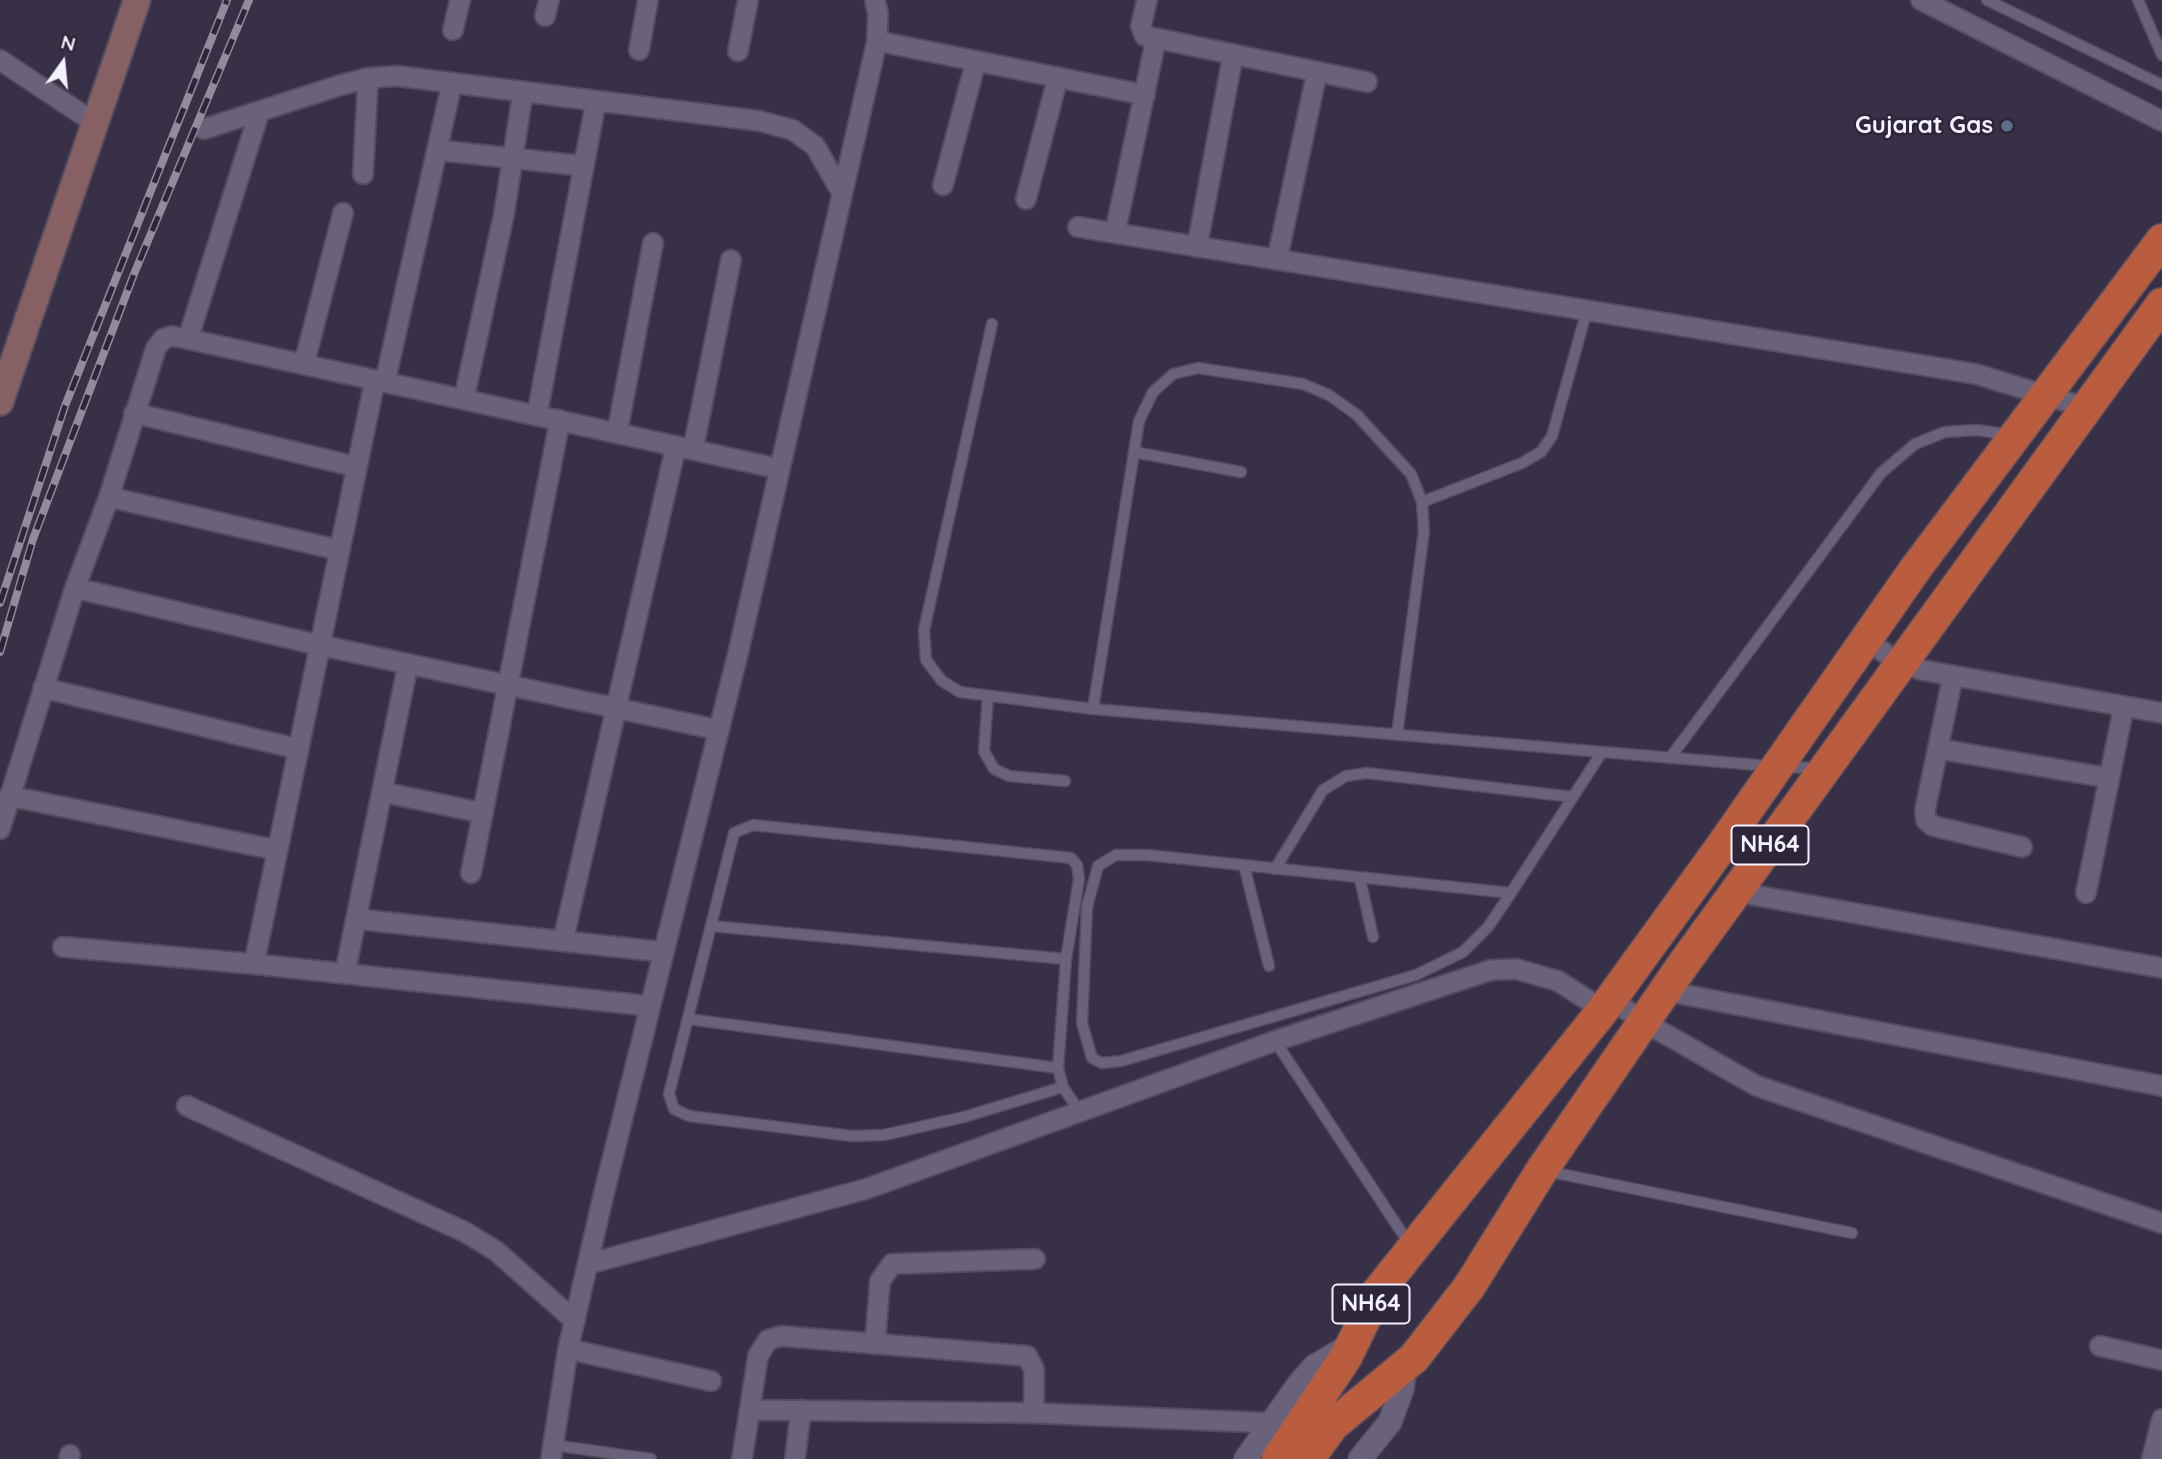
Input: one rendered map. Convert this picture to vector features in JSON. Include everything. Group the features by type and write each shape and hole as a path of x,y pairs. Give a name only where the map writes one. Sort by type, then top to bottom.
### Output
{"highway":[{"name":"NH64","path":"1308,1459 1351,1345 1377,1293 1607,1004 1866,640 2162,240"},
{"name":"NH64","path":"1278,1459 1324,1415 1405,1367 1469,1287 1542,1170 1665,991 2087,408 2159,315"}],"main road":[{"path":"0,402 137,0"}],"street":[{"path":"453,30 460,0"},
{"path":"639,50 648,0"},
{"path":"738,51 748,0"},
{"path":"552,1452 568,1349 719,730 877,41 875,0"},
{"path":"1147,0 1141,26 1145,36 1367,82"},
{"path":"1921,0 2162,121"},
{"path":"1115,233 1156,39"},
{"path":"877,41 1144,95"},
{"path":"1197,247 1233,55"},
{"path":"0,60 95,124"},
{"path":"943,185 976,61"},
{"path":"1277,260 1317,72"},
{"path":"204,129 368,78 397,76 760,121 793,130 815,146 842,193"},
{"path":"1026,199 1058,77"},
{"path":"363,174 368,78"},
{"path":"254,964 357,467 452,83"},
{"path":"464,400 513,158 523,92"},
{"path":"537,415 596,101"},
{"path":"188,339 259,113"},
{"path":"437,150 584,166"},
{"path":"304,364 343,213"},
{"path":"1078,227 1976,374 2087,408"},
{"path":"617,433 653,243"},
{"path":"563,941 617,708 731,260"},
{"path":"0,829 75,588 109,497 156,348 163,339 172,336 188,339 780,468"},
{"path":"134,413 357,467"},
{"path":"471,873 559,420"},
{"path":"109,497 339,550"},
{"path":"75,588 319,645 719,730"},
{"path":"1866,640 1901,664 1953,676 2162,713"},
{"path":"345,973 408,664"},
{"path":"1953,676 1925,810 1926,820 1933,826 2022,847"},
{"path":"43,688 298,749"},
{"path":"2086,893 2124,706"},
{"path":"1939,749 2109,778"},
{"path":"382,792 483,813"},
{"path":"9,796 277,850"},
{"path":"1736,892 2162,968"},
{"path":"356,919 664,952"},
{"path":"63,947 345,973 650,1006"},
{"path":"588,1264 866,1189 1275,1041 1491,970 1516,969 1558,981 1644,1021 1757,1086 2162,1223"},
{"path":"1665,991 2162,1086"},
{"path":"187,1107 465,1232 496,1251 575,1321"},
{"path":"875,1344 880,1281 892,1264 1035,1259"},
{"path":"742,1459 758,1356 768,1340 781,1336 1027,1356 1034,1368 1034,1413"},
{"name":"NH64","path":"1246,1459 1315,1366 1351,1345"},
{"path":"2100,1346 2162,1360"},
{"path":"568,1349 711,1381"},
{"path":"1360,1459 1390,1422 1400,1397 1405,1367"},
{"path":"750,1410 1034,1413 1272,1423"},
{"path":"795,1459 800,1410"},
{"path":"2152,1459 2162,1419"}],"lane":[{"path":"1987,0 2162,85"},
{"path":"2138,0 2162,55"},
{"path":"1422,502 1522,464 1541,452 1552,436 1587,310"},
{"path":"992,324 924,630 926,660 942,681 960,692 1093,709 1777,767 1826,768"},
{"path":"1093,709 1139,421 1153,392 1173,374 1198,368 1303,384 1329,395 1357,415 1411,474 1422,502 1424,531 1398,735"},
{"path":"1670,758 1881,473 1915,444 1945,432 1977,430 2015,436"},
{"path":"1134,452 1241,471"},
{"path":"988,696 984,751 993,769 1009,776 1065,781"},
{"path":"1511,893 1116,855 1098,866 1087,907 1082,972 1082,1023 1092,1058 1102,1063 1121,1061 1416,975 1463,951 1488,927 1511,893 1602,752"},
{"path":"1275,869 1323,790 1346,776 1367,773 1573,797"},
{"path":"1063,1087 964,1117 884,1135 852,1136 689,1116 674,1109 670,1094 731,840 741,828 753,825 1071,858 1077,865 1079,879 1066,959 1058,1068 1063,1087 1079,1111"},
{"path":"1244,866 1269,966"},
{"path":"1360,879 1373,937"},
{"path":"711,926 1066,959"},
{"path":"688,1019 1058,1068"},
{"path":"1275,1041 1412,1248"},
{"path":"1542,1170 1852,1233"},
{"path":"552,1452 651,1459"}],"railway":[{"path":"0,603 65,406 227,0"},
{"path":"0,652 33,539 134,274 249,0"}],"place":[{"name":"Gujarat Gas","path":"2007,126"}]}
